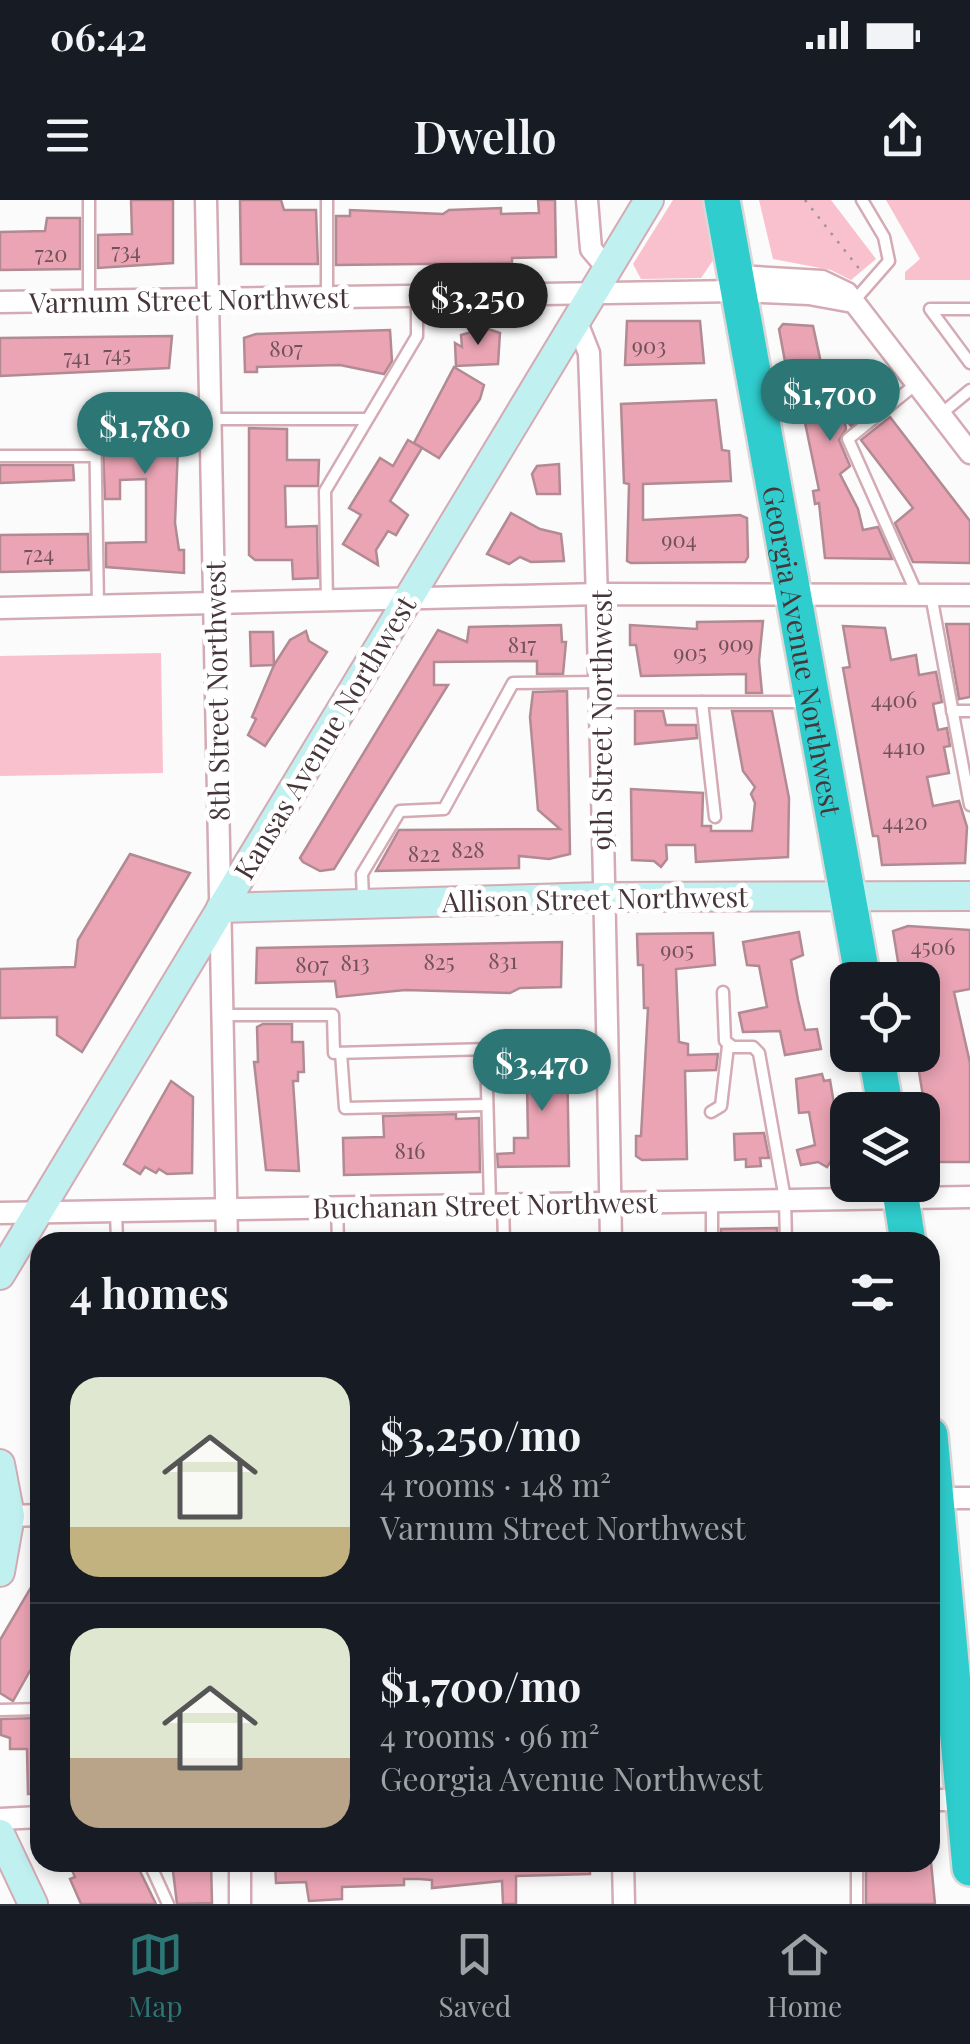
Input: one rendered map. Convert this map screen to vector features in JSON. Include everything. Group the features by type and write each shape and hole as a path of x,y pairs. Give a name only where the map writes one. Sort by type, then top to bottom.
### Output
{"highway":[{"name":"Georgia Avenue Northwest","path":"722,200 860,962"},
{"path":"902,1202 906,1232"},
{"path":"945,1498 955,1800 970,1868"}],"street":[{"name":"8th Street Northwest","path":"206,200 227,1232"},
{"path":"587,200 591,249 601,281"},
{"name":"Kansas Avenue Northwest","path":"0,1274 649,200"},
{"name":"Varnum Street Northwest","path":"0,302 417,296 601,281 822,282 847,293 854,302"},
{"path":"854,302 970,453"},
{"name":"9th Street Northwest","path":"576,320 589,354 600,594 601,897 611,1232"},
{"path":"0,608 600,594 970,595"},
{"name":"Allison Street Northwest","path":"221,908 601,897 970,896"},
{"name":"Buchanan Street Northwest","path":"940,1194 970,1197"},
{"name":"Buchanan Street Northwest","path":"0,1213 610,1203 830,1195"},
{"path":"0,1464 10,1516 0,1572"},
{"path":"10,1516 30,1515"},
{"path":"0,1819 30,1818"},
{"path":"0,1834 33,1904"},
{"path":"240,1872 240,1904"},
{"path":"623,1872 624,1904"}],"lane":[{"path":"89,200 89,300"},
{"path":"326,200 328,296"},
{"path":"854,302 889,262 884,237 862,200"},
{"path":"327,600 324,490 417,336 417,296"},
{"path":"970,310 930,310 970,362"},
{"path":"916,384 848,439 924,594 968,780 970,805"},
{"path":"940,414 970,390"},
{"path":"211,419 364,419"},
{"path":"95,422 98,606"},
{"path":"0,456 95,456"},
{"path":"363,904 362,874 400,811 444,809 513,683 702,702 813,702"},
{"path":"702,702 715,817"},
{"path":"952,710 970,711"},
{"path":"710,1112 721,1106 724,1095 728,1046 724,992"},
{"path":"223,1015 332,1015 334,1054 606,1046"},
{"path":"728,1046 753,1047 759,1053 785,1198 786,1232"},
{"path":"486,1050 496,1204 502,1232"},
{"path":"342,1053 345,1108 488,1105"},
{"path":"712,1200 712,1232"},
{"path":"337,1206 338,1232"},
{"path":"116,1210 117,1232"},
{"path":"0,1710 30,1709"},
{"path":"154,1872 168,1904"},
{"path":"857,1872 857,1904"}],"path":[{"path":"805,200 862,272"}],"shaded area":[{"path":"673,200 703,200 714,259 701,278 641,279 633,264"},
{"path":"759,200 831,200 876,259 851,280 831,270 773,259"},
{"path":"886,200 970,200 970,280 905,280 905,272 920,259"},
{"path":"161,653 163,773 0,776 0,656"}],"building":[{"path":"131,200 173,200 173,263 98,268 98,235 132,234"},
{"path":"240,200 281,200 284,210 316,210 318,264 241,264"},
{"path":"538,200 555,200 556,257 512,258 512,263 336,265 336,216 350,216 350,210 443,214 449,210 501,208 501,214 539,213"},
{"path":"47,218 80,218 80,269 0,270 0,232 45,231"},
{"path":"627,321 700,321 704,363 625,365"},
{"path":"783,324 813,326 821,363 826,368 845,364 847,376 853,374 861,417 851,426 844,417 846,429 839,440 850,466 840,474 858,509 863,530 878,527 892,559 825,558 819,503 815,504 813,491 819,490 797,384 790,385 786,367 779,329"},
{"path":"485,328 500,333 498,364 456,366 455,343 462,347 461,335"},
{"path":"390,330 392,361 384,374 340,365 257,367 257,372 245,372 244,338 256,334"},
{"path":"172,336 169,368 0,376 0,338"},
{"path":"454,367 484,385 480,399 439,458 414,443"},
{"path":"180,394 175,523 179,550 184,550 184,573 106,567 106,543 146,542 146,479 120,480 120,499 105,499 101,401 156,401 157,395"},
{"path":"716,400 722,450 729,451 731,481 643,484 643,520 740,515 747,518 748,557 745,562 627,561 629,484 624,483 621,404"},
{"path":"890,417 970,521 970,563 913,562 895,523 913,508 861,440"},
{"path":"249,428 287,429 287,460 319,460 318,486 285,486 286,527 317,526 318,578 293,579 292,560 255,560 249,555"},
{"path":"408,440 422,448 390,501 408,515 396,535 388,531 376,550 378,565 343,544 361,515 349,508 380,458 393,466"},
{"path":"559,464 560,494 537,494 532,474 537,466"},
{"path":"0,465 73,465 74,480 0,483"},
{"path":"511,513 540,529 561,534 564,561 531,562 520,557 509,564 487,554"},
{"path":"88,534 89,570 0,572 0,535"},
{"path":"763,621 759,661 762,693 746,693 746,674 641,676 636,645 630,645 630,625 697,629 697,622"},
{"path":"946,624 970,624 970,697 959,699"},
{"path":"561,625 562,642 566,642 563,674 537,674 537,661 434,662 434,685 448,685 334,869 320,871 303,862 300,858 438,630 467,642 469,627"},
{"path":"843,626 885,628 891,660 916,655 919,675 936,672 942,702 933,704 938,730 947,728 950,746 944,747 949,773 927,777 933,806 959,801 967,827 965,863 882,865 878,836 873,836 843,668 850,667"},
{"path":"306,631 309,641 327,652 265,746 248,735 256,719 252,717 274,665 290,640"},
{"path":"250,632 273,632 274,665 251,666"},
{"path":"567,691 570,854 549,859 519,856 519,868 376,871 399,830 560,829 538,810 530,717 533,692"},
{"path":"635,711 663,711 666,725 696,725 697,738 635,744"},
{"path":"732,711 772,711 789,798 788,857 696,862 695,845 666,845 667,859 661,867 654,861 632,860 631,789 703,793 702,826 711,826 711,831 752,831 755,803 751,794 755,787 743,771"},
{"path":"130,854 190,873 82,1052 57,1035 57,1017 0,1018 0,969 75,967 78,940"},
{"path":"908,926 970,930 970,989 954,992 970,1063 970,1162 940,1162 940,1092 922,1092 919,1072 940,1072 940,962 898,962 893,931"},
{"path":"799,932 803,955 791,960 798,1000 805,1030 817,1029 821,1049 785,1055 780,1031 743,1032 739,1013 767,1007 759,966 747,965 743,942"},
{"path":"713,933 715,965 676,969 679,1042 688,1044 688,1055 718,1054 716,1070 685,1071 687,1159 642,1160 636,1156 636,1136 641,1136 648,1008 644,1008 643,965 638,965 637,934"},
{"path":"562,942 561,987 520,988 510,993 405,990 337,997 335,981 256,983 257,948"},
{"path":"292,1024 292,1042 303,1042 304,1072 298,1072 298,1081 293,1081 299,1171 266,1170 254,1062 258,1062 257,1027"},
{"path":"567,1056 569,1166 498,1167 497,1154 514,1153 514,1138 528,1138 527,1086 516,1088 516,1057"},
{"path":"822,1074 824,1081 830,1080 827,1167 818,1162 801,1165 797,1150 815,1145 809,1112 799,1113 796,1079"},
{"path":"171,1081 193,1097 192,1173 167,1174 159,1169 156,1173 145,1167 140,1174 124,1164"},
{"path":"456,1114 456,1119 479,1118 480,1172 344,1175 343,1138 384,1137 383,1116"},
{"path":"764,1133 769,1158 760,1158 761,1166 746,1167 746,1159 735,1160 734,1134"},
{"path":"777,1228 777,1232 721,1232"},
{"path":"30,1589 30,1671 13,1701 0,1693 0,1640"},
{"path":"30,1718 30,1794 27,1749 10,1749 10,1738 1,1735 1,1719"},
{"path":"73,1872 140,1872 156,1904 81,1904 70,1879 75,1877"},
{"path":"173,1872 211,1872 212,1903 177,1904"},
{"path":"275,1872 590,1872 516,1876 516,1904 503,1904 502,1881 432,1888 432,1880 404,1879 404,1885 342,1887 342,1899 309,1901 306,1882 276,1883"},
{"path":"866,1872 932,1872 935,1904 866,1904"}]}
